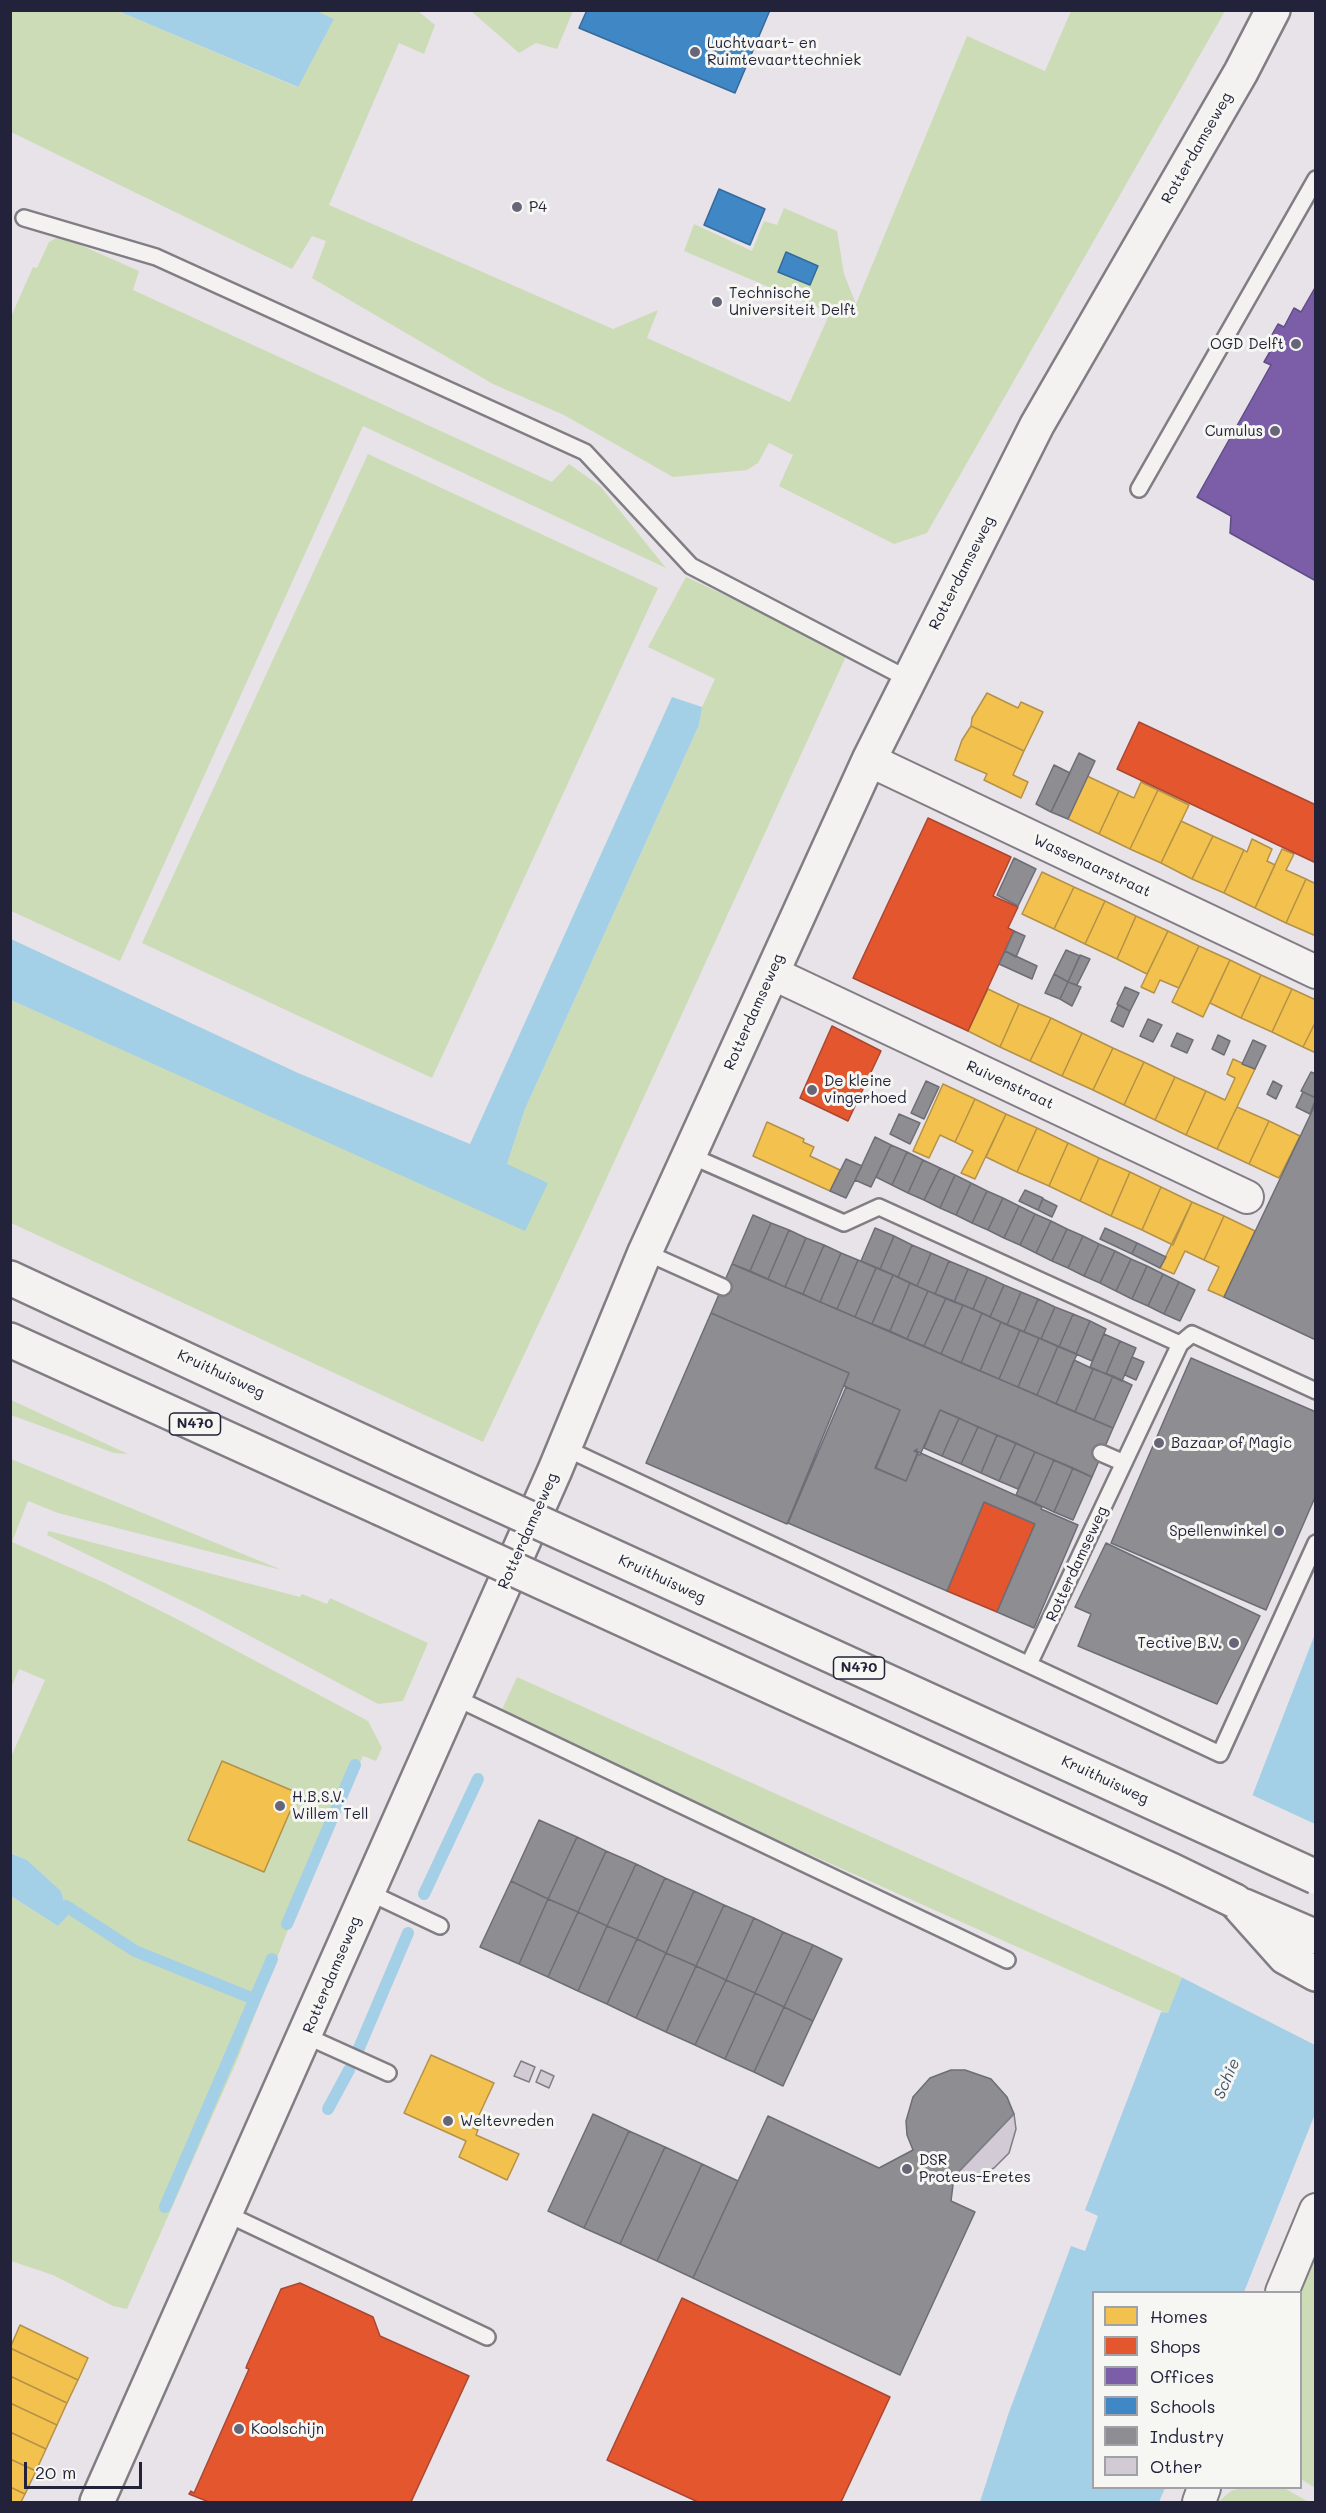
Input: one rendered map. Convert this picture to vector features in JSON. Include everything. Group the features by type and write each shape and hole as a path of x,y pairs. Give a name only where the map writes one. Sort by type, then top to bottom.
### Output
{"main road":[{"name":"Rotterdamseweg","path":"97,2502 227,2214 565,1448 645,1252 868,760 1037,425 1241,72 1273,10"},
{"name":"Kruithuisweg","path":"10,1278 402,1460 1316,1877"},
{"name":"N470","path":"10,1340 1316,1937"},
{"name":"N470","path":"1235,1901 1285,1958 1316,1974"}],"street":[{"name":"Wassenaarstraat","path":"868,760 1316,972"},
{"name":"Ruivenstraat","path":"772,973 1247,1197"},
{"path":"1282,2291 1316,2210"}],"lane":[{"path":"1139,489 1316,179"},
{"path":"24,218 156,257 585,452 691,566 908,679"},
{"path":"689,1155 844,1222 879,1207 1180,1344 1192,1334 1316,1391"},
{"path":"645,1252 723,1287"},
{"name":"Rotterdamseweg","path":"1029,1664 1180,1344"},
{"path":"565,1448 1220,1754 1316,1543"},
{"path":"1101,1453 1124,1463"},
{"path":"454,1697 1007,1960"},
{"path":"368,1892 440,1926"},
{"path":"306,2036 388,2073"},
{"path":"227,2214 487,2337"}],"green space":[{"path":"10,11 118,11 297,87 334,19 314,11 418,11 435,25 424,54 399,43 329,205 613,329 658,310 647,338 790,402 830,313 684,251 694,224 752,251 764,221 777,225 784,208 837,231 844,274 856,304 967,36 1045,71 1071,11 1225,11 927,533 894,544 779,486 793,455 769,443 758,463 747,470 673,477 564,415 493,384 312,278 326,241 312,236 292,269 11,132"},
{"path":"471,11 573,11 557,49 536,43 519,53"},
{"path":"60,236 139,271 133,290 552,482 569,464 600,486 666,568 363,426 120,961 11,911 11,317 33,267 37,268 49,242"},
{"path":"368,454 658,588 432,1078 142,943"},
{"path":"686,577 848,652 483,1442 11,1223 11,1000 179,1075 507,1164 525,1109 699,725 702,707 715,679 648,647"},
{"path":"10,1400 128,1454 114,1453 11,1415"},
{"path":"11,1459 282,1570 58,1513 28,1501 12,1542 105,1583 177,1619 368,1721 382,1748 376,1761 363,1756 307,1881 238,2058 127,2309 113,2306 53,2275 11,2261 11,1896 58,1926 68,1914 61,1891 27,1860 11,1853 11,1757 45,1680 19,1669 11,1688","holes":["222,1761 298,1793 264,1872 188,1840"]},
{"path":"49,1531 300,1597 302,1594 327,1604 330,1598 428,1643 403,1701 378,1704 201,1610 47,1535"},
{"path":"517,1677 1182,1977 1168,2014 499,1716"},
{"path":"1315,2251 1315,2488 1302,2480 1302,2291 1297,2291"},
{"path":"1286,2489 1309,2502 1218,2502 1231,2491"}],"water":[{"path":"314,10 334,19 298,87 118,11"},
{"path":"672,697 702,707 699,725 525,1109 507,1164 548,1183 525,1231 11,1000 11,939 298,1073 470,1144"},
{"name":"Schie","path":"1315,1634 1315,2114 1244,2291 1092,2291 1092,2489 1165,2489 1159,2502 980,2502 1008,2415 1071,2246 1085,2251 1098,2216 1085,2210 1161,2012 1168,2013"},
{"path":"10,1853 27,1860 61,1891 68,1915 58,1926 11,1896"}],"pier":[{"path":"1250,1794 1315,1824 1315,2045 1179,1976"}],"building: Homes":[{"path":"987,693 1018,708 1021,702 1043,712 1024,751 971,726 972,718"},
{"path":"971,726 1024,751 1013,775 1028,782 1021,798 984,780 987,774 955,760 962,740"},
{"path":"1087,776 1119,791 1099,834 1068,819"},
{"path":"1141,782 1158,790 1130,849 1099,834 1119,791 1134,798"},
{"path":"1158,790 1189,805 1161,863 1130,849"},
{"path":"1181,821 1213,836 1192,879 1161,863"},
{"path":"1213,836 1244,850 1224,893 1192,879"},
{"path":"1252,839 1272,849 1267,861 1275,865 1255,908 1224,893 1244,850 1247,852"},
{"path":"1282,849 1294,854 1286,870 1306,879 1286,923 1255,908"},
{"path":"1042,872 1074,887 1054,929 1022,914"},
{"path":"1306,879 1316,884 1316,936 1286,923"},
{"path":"1074,887 1105,901 1085,944 1054,929"},
{"path":"1105,901 1136,916 1117,959 1085,944"},
{"path":"1136,916 1168,931 1147,974 1117,959"},
{"path":"1168,931 1199,946 1179,988 1160,980 1154,993 1141,987"},
{"path":"1199,946 1230,960 1203,1017 1172,1002"},
{"path":"1230,960 1261,975 1241,1018 1210,1003"},
{"path":"1261,975 1292,989 1272,1032 1241,1018"},
{"path":"988,989 1019,1004 1000,1047 968,1031"},
{"path":"1292,989 1316,1000 1316,1021 1303,1047 1272,1032"},
{"path":"1019,1004 1051,1018 1030,1061 1000,1047"},
{"path":"1051,1018 1082,1033 1062,1076 1030,1061"},
{"path":"1316,1021 1316,1053 1303,1047"},
{"path":"1082,1033 1113,1048 1093,1090 1062,1076"},
{"path":"1113,1048 1144,1062 1124,1105 1093,1090"},
{"path":"1233,1059 1255,1069 1217,1149 1186,1135 1206,1091 1225,1100 1235,1078 1227,1074"},
{"path":"1144,1062 1175,1077 1155,1120 1124,1105"},
{"path":"1175,1077 1206,1091 1186,1135 1155,1120"},
{"path":"943,1084 975,1099 955,1142 940,1135 929,1158 913,1151"},
{"path":"975,1099 1006,1114 975,1179 961,1173 973,1151 955,1142"},
{"path":"1237,1107 1269,1121 1249,1164 1217,1149"},
{"path":"1006,1114 1037,1128 1017,1172 986,1157"},
{"path":"1269,1121 1300,1136 1279,1178 1249,1164"},
{"path":"767,1122 804,1139 803,1142 814,1147 810,1156 840,1170 830,1191 753,1156"},
{"path":"1037,1128 1068,1143 1049,1186 1017,1172"},
{"path":"1068,1143 1099,1158 1080,1201 1049,1186"},
{"path":"1099,1158 1130,1172 1111,1216 1080,1201"},
{"path":"1130,1172 1161,1187 1142,1230 1111,1216"},
{"path":"1161,1187 1192,1202 1173,1245 1142,1230"},
{"path":"1192,1202 1224,1216 1204,1260 1185,1251 1174,1274 1160,1268"},
{"path":"1224,1216 1255,1231 1224,1297 1208,1290 1219,1267 1204,1260"},
{"path":"222,1761 298,1793 264,1872 188,1840"},
{"name":"Weltevreden","path":"431,2055 494,2083 473,2128 478,2130 476,2135 519,2154 507,2180 459,2157 466,2141 404,2113"},
{"path":"20,2325 88,2358 78,2380 10,2348"},
{"path":"10,2348 78,2380 67,2403 10,2376"},
{"path":"10,2376 67,2403 57,2425 10,2403"},
{"path":"10,2403 57,2425 46,2449 10,2432"},
{"path":"10,2432 46,2449 36,2471 10,2459"},
{"path":"10,2459 36,2471 25,2494 10,2487"},
{"path":"10,2487 25,2494 21,2502 10,2502"}],"building: Shops":[{"path":"1139,722 1316,805 1316,863 1117,769"},
{"path":"928,818 1011,857 993,896 1018,907 1008,928 1014,931 968,1031 853,978"},
{"path":"832,1026 881,1051 848,1121 800,1098"},
{"path":"984,1502 1035,1524 997,1612 947,1591"},
{"path":"300,2283 373,2317 380,2336 469,2376 411,2502 209,2502 189,2494 191,2491 194,2493 249,2369 246,2368 247,2365 281,2289"},
{"path":"682,2298 890,2397 841,2502 698,2502 607,2460"}],"building: Offices":[{"name":"Cumulus","path":"1316,286 1316,581 1230,533 1231,516 1197,497 1271,365 1264,362 1275,343 1269,340 1278,324 1284,327 1294,308 1301,312"}],"building: Schools":[{"name":"Luchtvaart- en Ruimtevaarttechniek","path":"587,10 770,10 735,93 579,28"},
{"path":"719,189 765,209 750,245 704,225"},
{"path":"786,252 818,266 810,285 778,272"}],"building: Industry":[{"path":"1079,753 1095,761 1068,819 1051,812"},
{"path":"1054,765 1070,773 1051,812 1036,804"},
{"path":"1014,858 1036,869 1018,906 997,895"},
{"path":"1014,931 1025,936 1016,957 1005,951"},
{"path":"1066,950 1080,956 1068,982 1054,974"},
{"path":"1005,951 1037,966 1032,979 999,964"},
{"path":"1080,955 1090,959 1077,985 1068,982"},
{"path":"1054,974 1068,982 1060,999 1045,993"},
{"path":"1068,982 1081,987 1072,1006 1060,999"},
{"path":"1125,987 1139,993 1130,1011 1117,1004"},
{"path":"1118,1005 1130,1011 1123,1027 1111,1021"},
{"path":"1148,1019 1162,1025 1153,1042 1140,1036"},
{"path":"1177,1033 1193,1040 1187,1053 1171,1046"},
{"path":"1218,1035 1230,1041 1224,1055 1212,1049"},
{"path":"1253,1040 1266,1046 1255,1069 1242,1064"},
{"path":"1311,1072 1316,1074 1316,1098 1301,1091"},
{"path":"926,1081 939,1087 924,1119 911,1113"},
{"path":"1273,1081 1282,1086 1276,1099 1267,1094"},
{"path":"1303,1092 1316,1098 1310,1114 1296,1107"},
{"path":"1316,1103 1316,1340 1224,1297"},
{"path":"899,1114 920,1123 910,1144 890,1134"},
{"path":"875,1137 891,1145 871,1187 855,1180"},
{"path":"891,1145 907,1152 892,1185 876,1177"},
{"path":"907,1152 923,1160 908,1193 892,1185"},
{"path":"846,1159 862,1166 846,1198 830,1191"},
{"path":"923,1160 940,1168 924,1200 908,1193"},
{"path":"940,1168 955,1175 940,1208 924,1200"},
{"path":"955,1175 971,1183 956,1215 940,1208"},
{"path":"971,1183 987,1191 972,1223 956,1215"},
{"path":"1025,1190 1043,1198 1038,1210 1019,1201"},
{"path":"987,1191 1003,1198 988,1230 972,1223"},
{"path":"1003,1198 1019,1206 1004,1238 988,1230"},
{"path":"1043,1199 1057,1206 1052,1217 1038,1210"},
{"path":"1019,1206 1035,1214 1020,1245 1004,1238"},
{"path":"1035,1214 1051,1221 1036,1253 1020,1245"},
{"path":"753,1215 771,1223 750,1271 732,1264"},
{"path":"1051,1221 1067,1229 1052,1261 1036,1253"},
{"path":"771,1223 789,1230 768,1279 750,1271"},
{"path":"875,1228 894,1236 880,1269 861,1261"},
{"path":"1105,1228 1137,1243 1132,1254 1100,1239"},
{"path":"1067,1229 1083,1236 1068,1268 1052,1261"},
{"path":"789,1230 806,1238 785,1287 768,1279"},
{"path":"894,1236 912,1245 898,1277 880,1269"},
{"path":"1083,1236 1099,1244 1084,1276 1068,1268"},
{"path":"806,1238 824,1245 803,1294 785,1287"},
{"path":"1137,1243 1166,1257 1160,1268 1132,1254"},
{"path":"1099,1244 1115,1251 1100,1283 1084,1276"},
{"path":"824,1245 841,1253 820,1302 803,1294"},
{"path":"912,1245 931,1253 917,1286 898,1277"},
{"path":"1115,1251 1131,1259 1116,1291 1100,1283"},
{"path":"841,1253 858,1260 837,1309 820,1302"},
{"path":"931,1253 949,1261 935,1294 917,1286"},
{"path":"1131,1259 1147,1266 1132,1299 1116,1291"},
{"path":"858,1260 876,1268 855,1317 837,1309"},
{"path":"949,1261 968,1269 954,1302 935,1294"},
{"path":"732,1264 1113,1428 1092,1477 940,1410 906,1481 876,1468 900,1410 844,1386 849,1373 711,1313"},
{"path":"1147,1266 1163,1274 1148,1306 1132,1299"},
{"path":"876,1268 893,1275 872,1324 855,1317"},
{"path":"968,1269 987,1277 973,1309 954,1302"},
{"path":"1163,1274 1179,1282 1164,1314 1148,1306"},
{"path":"893,1275 910,1283 890,1331 872,1324"},
{"path":"987,1277 1004,1285 990,1317 973,1309"},
{"path":"1179,1282 1195,1290 1180,1321 1164,1314"},
{"path":"910,1283 928,1291 907,1339 890,1331"},
{"path":"1004,1285 1021,1292 1007,1325 990,1317"},
{"path":"928,1291 946,1298 924,1346 907,1339"},
{"path":"1021,1292 1038,1299 1024,1332 1007,1325"},
{"path":"946,1298 963,1305 941,1354 924,1346"},
{"path":"1038,1299 1055,1307 1041,1339 1024,1332"},
{"path":"963,1305 982,1313 961,1363 941,1354"},
{"path":"1055,1307 1073,1314 1059,1347 1041,1339"},
{"path":"711,1313 849,1373 787,1524 646,1463"},
{"path":"982,1313 1001,1322 980,1371 961,1363"},
{"path":"1073,1314 1090,1321 1076,1354 1059,1347"},
{"path":"1090,1321 1106,1329 1092,1361 1076,1354"},
{"path":"1001,1322 1020,1330 999,1379 980,1371"},
{"path":"1020,1330 1039,1338 1018,1387 999,1379"},
{"path":"1104,1334 1120,1341 1106,1374 1090,1367"},
{"path":"1039,1338 1058,1346 1037,1395 1018,1387"},
{"path":"1120,1341 1136,1348 1122,1381 1106,1374"},
{"path":"1058,1346 1077,1354 1056,1404 1037,1395"},
{"path":"1132,1357 1144,1362 1136,1380 1125,1375"},
{"path":"1191,1358 1316,1412 1316,1495 1266,1610 1111,1543"},
{"path":"1074,1360 1093,1369 1075,1412 1056,1404"},
{"path":"1093,1369 1113,1376 1094,1420 1075,1412"},
{"path":"1113,1376 1132,1385 1113,1428 1094,1420"},
{"path":"846,1387 900,1410 875,1468 906,1481 918,1453 914,1451 917,1449 916,1451 1078,1525 1034,1628 997,1612 1035,1524 984,1502 947,1591 788,1523"},
{"path":"940,1410 959,1418 942,1456 924,1448"},
{"path":"959,1418 978,1427 961,1464 942,1456"},
{"path":"978,1427 997,1435 981,1473 961,1464"},
{"path":"997,1435 1016,1443 999,1481 981,1473"},
{"path":"1016,1443 1035,1452 1018,1489 999,1481"},
{"path":"1035,1452 1054,1460 1035,1503 1016,1495"},
{"path":"1054,1460 1073,1468 1054,1512 1035,1503"},
{"path":"1073,1468 1092,1477 1073,1520 1054,1512"},
{"path":"1106,1543 1260,1616 1217,1704 1078,1646 1091,1614 1075,1607"},
{"path":"539,1820 577,1837 548,1899 511,1881"},
{"path":"577,1837 606,1851 578,1912 548,1899"},
{"path":"606,1851 636,1864 607,1926 578,1912"},
{"path":"636,1864 665,1878 637,1939 607,1926"},
{"path":"665,1878 694,1891 666,1953 637,1939"},
{"path":"511,1881 548,1899 519,1964 480,1947"},
{"path":"694,1891 724,1905 696,1966 666,1953"},
{"path":"548,1899 578,1912 548,1977 519,1964"},
{"path":"724,1905 754,1918 726,1980 696,1966"},
{"path":"578,1912 607,1926 578,1991 548,1977"},
{"path":"754,1918 783,1932 755,1993 726,1980"},
{"path":"607,1926 637,1939 607,2004 578,1991"},
{"path":"783,1932 813,1945 784,2007 755,1993"},
{"path":"637,1939 666,1953 636,2018 607,2004"},
{"path":"813,1945 842,1959 813,2021 784,2007"},
{"path":"666,1953 696,1966 666,2032 636,2018"},
{"path":"696,1966 726,1980 695,2045 666,2032"},
{"path":"726,1980 755,1993 725,2059 695,2045"},
{"path":"755,1993 784,2007 754,2072 725,2059"},
{"path":"784,2007 813,2021 783,2086 754,2072"},
{"path":"951,2070 965,2070 991,2079 1007,2097 1014,2114 954,2177 951,2201 975,2212 900,2375 693,2278 768,2116 879,2168 913,2150 907,2135 906,2121 913,2097 930,2078"},
{"path":"593,2114 629,2131 584,2228 548,2211"},
{"path":"629,2131 665,2147 620,2244 584,2228"},
{"path":"665,2147 702,2164 657,2261 620,2244"},
{"path":"702,2164 738,2181 693,2278 657,2261"}],"building: Other":[{"path":"521,2061 535,2067 529,2082 514,2076"},
{"path":"541,2070 554,2076 549,2088 536,2082"},
{"path":"1014,2114 1016,2129 1009,2153 994,2168 973,2178 954,2177"}],"waterway":[{"path":"287,1924 355,1765"},
{"path":"424,1894 478,1779"},
{"path":"66,1906 135,1951 254,1999"},
{"path":"359,2048 408,1933"},
{"path":"165,2207 272,1959"},
{"path":"328,2109 349,2070"}],"place":[{"name":"Luchtvaart- en Ruimtevaarttechniek","path":"695,52"},
{"name":"P4","path":"517,207"},
{"name":"Technische Universiteit Delft","path":"717,302"},
{"name":"OGD Delft","path":"1296,344"},
{"name":"Cumulus","path":"1275,431"},
{"name":"De kleine vingerhoed","path":"812,1090"},
{"name":"Bazaar of Magic","path":"1159,1443"},
{"name":"Spellenwinkel","path":"1279,1531"},
{"name":"Tective B.V.","path":"1234,1643"},
{"name":"H.B.S.V. Willem Tell","path":"280,1806"},
{"name":"Weltevreden","path":"448,2121"},
{"name":"DSR Proteus-Eretes","path":"907,2169"},
{"name":"Koolschijn","path":"239,2429"}]}
